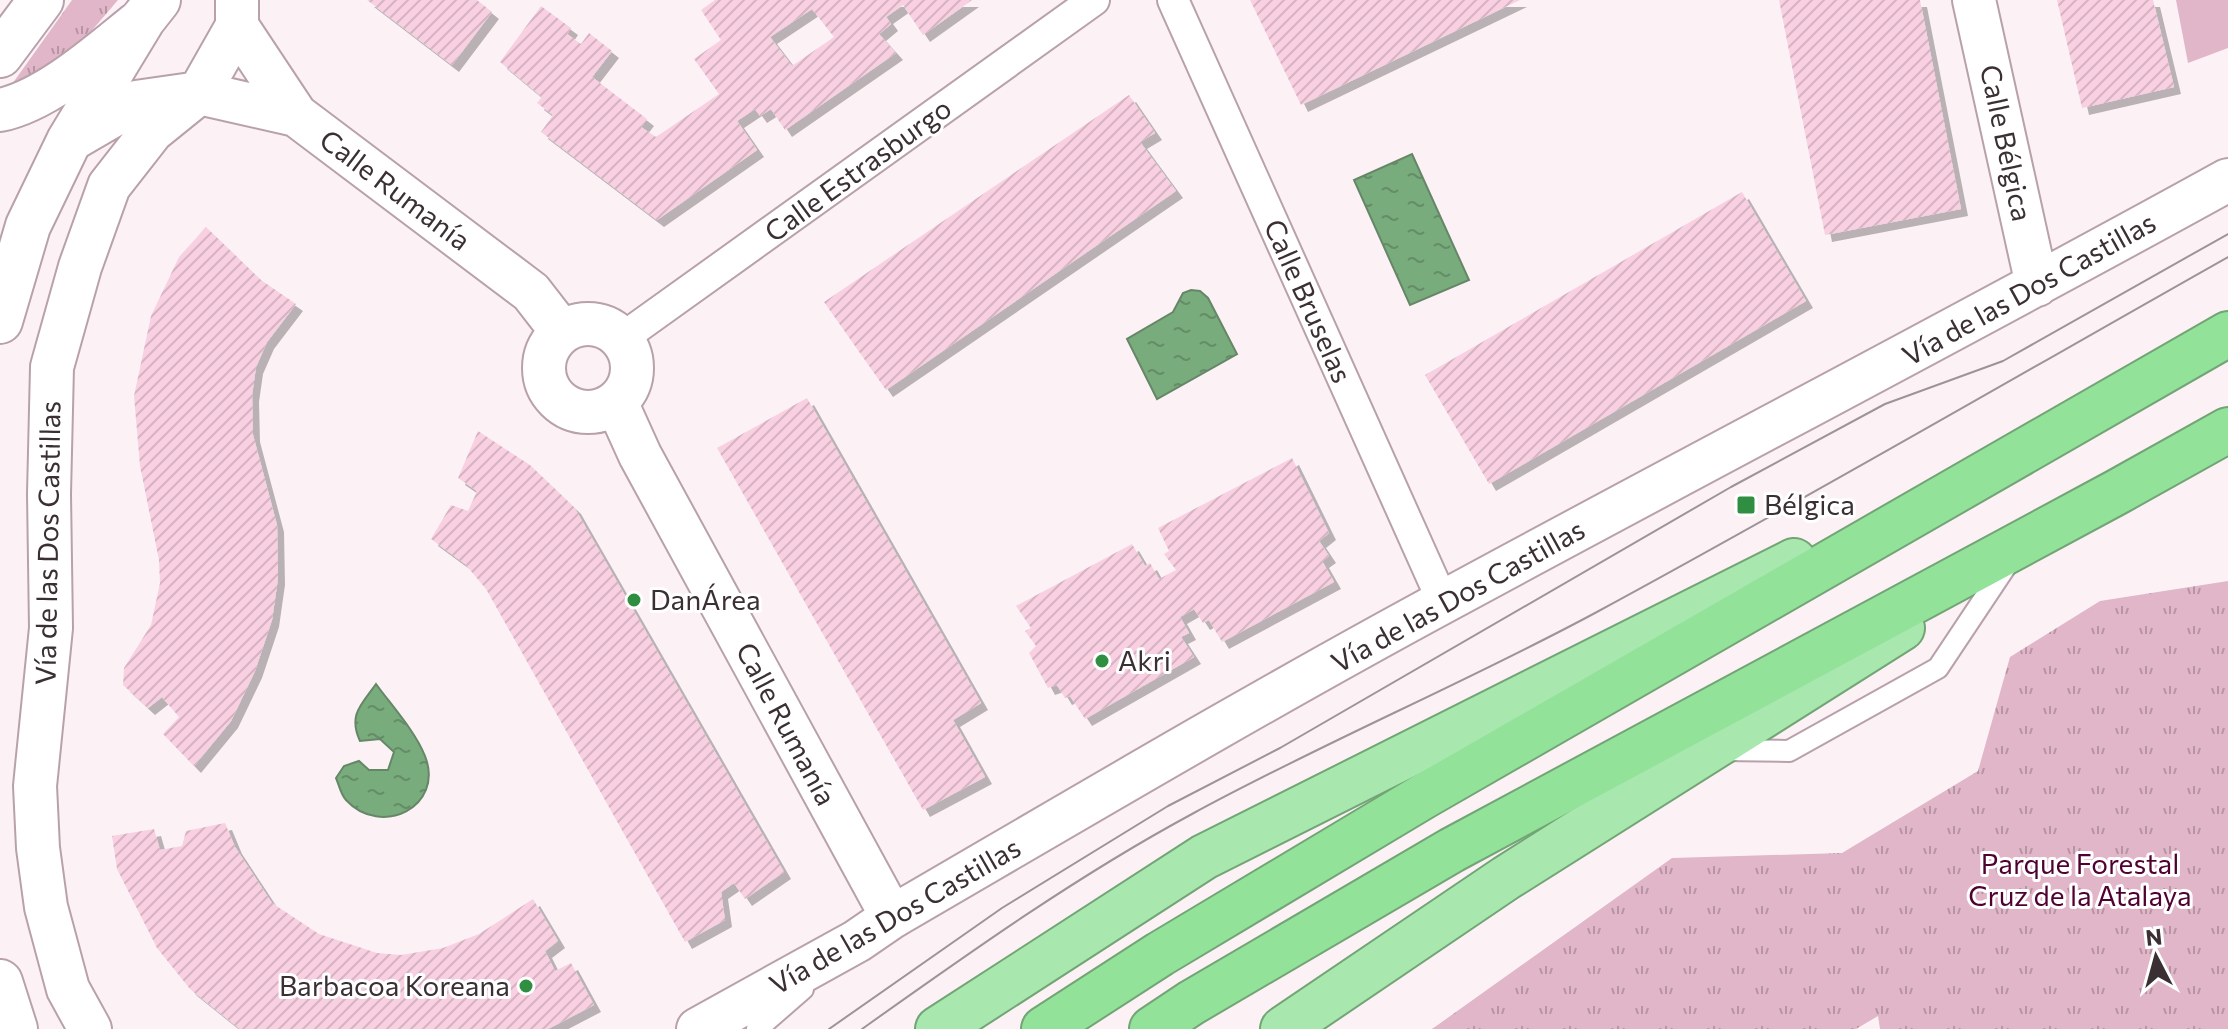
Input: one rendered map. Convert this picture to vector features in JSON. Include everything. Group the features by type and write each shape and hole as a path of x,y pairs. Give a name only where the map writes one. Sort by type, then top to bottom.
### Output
{"highway":[{"path":"1044,1029 1160,954 1424,796 2228,334"},
{"path":"938,1029 1204,857 1624,648 2134,387"},
{"path":"1152,1029 1452,850 2228,430"},
{"path":"1283,1029 1506,878 2117,492"}],"main road":[{"path":"0,55 41,0"},
{"path":"0,321 28,226 69,141 150,10"},
{"path":"0,982 15,1029"}],"street":[{"name":"Calle Estrasburgo","path":"621,339 1094,0"},
{"name":"Calle Bruselas","path":"1173,0 1443,602"},
{"name":"Calle Bélgica","path":"1974,0 2037,285"},
{"path":"0,110 14,108 76,72 150,10"},
{"name":"Vía de las Dos Castillas","path":"90,1029 68,989 46,907 38,848 35,786 51,628 49,494 52,367 80,267 109,186 152,131 199,93 237,13"},
{"name":"Calle Rumanía","path":"237,13 296,115 531,292 562,332"},
{"path":"69,141 136,102 199,93"},
{"name":"Calle Rumanía","path":"199,93 296,115"},
{"name":"Vía de las Dos Castillas","path":"698,1029 857,941 892,917 1207,734 1443,602 2228,180"},
{"path":"590,324 605,327 621,339 628,347 632,376 616,402 590,412 564,405 553,395 547,383 546,356 562,332 590,324"},
{"name":"Calle Rumanía","path":"616,402 640,455 892,917"}],"lane":[{"path":"757,1029 857,941"}],"green space":[{"path":"72,0 118,0 70,56 0,101"},
{"path":"2176,0 2228,0 2228,48 2188,63"},
{"name":"Parque Forestal Cruz de la Atalaya","path":"2228,581 2228,1029 1880,1029 1878,1016 1856,1029 1432,1029 1672,858 1842,853 1978,771 2010,657 2100,601"}],"water":[{"path":"1412,154 1469,280 1410,305 1354,180"},
{"path":"1200,291 1208,298 1237,354 1157,399 1127,339 1173,312 1183,293"},
{"path":"376,684 415,737 425,756 429,774 426,790 418,802 392,816 376,816 360,811 344,798 336,778 344,766 359,761 369,770 388,770 394,752 380,739 360,741 355,724 361,704"}],"building":[{"path":"367,0 477,0 492,12 452,65"},
{"path":"715,0 972,0 923,35 903,5 886,17 891,24 879,34 896,53 785,130 771,109 760,116 755,109 737,121 757,150 657,220 541,132 553,115 537,103 542,97 500,62 541,6 571,28 567,34 581,44 589,33 612,51 592,77 647,119 641,127 656,137 719,94 694,59 721,40 701,10","holes":["812,9 834,37 792,66 770,37"]},
{"path":"1250,0 1520,0 1301,105"},
{"path":"1779,0 1920,0 1961,209 1825,235"},
{"path":"2057,0 2153,0 2174,87 2082,108"},
{"path":"1129,95 1155,133 1140,142 1176,191 886,390 824,302"},
{"path":"1742,192 1806,301 1489,484 1425,375"},
{"path":"206,227 261,280 296,304 267,342 256,367 252,395 253,435 277,525 278,578 272,620 255,671 231,721 194,766 163,734 179,717 162,697 148,708 123,685 124,668 151,625 160,583 159,560 140,466 134,396 151,316 179,257"},
{"path":"807,398 981,703 953,720 985,777 923,810 717,448"},
{"path":"478,431 530,465 574,507 784,872 745,899 734,883 721,892 725,920 685,942 486,589 465,564 431,539 451,505 468,511 477,491 458,478"},
{"path":"1292,458 1329,533 1319,541 1329,556 1322,561 1334,582 1222,642 1209,620 1203,623 1194,609 1180,617 1189,633 1181,637 1194,657 1085,719 1070,696 1065,698 1057,685 1048,688 1029,653 1036,646 1025,631 1031,628 1016,606 1132,544 1145,566 1150,563 1159,579 1176,570 1164,554 1169,551 1158,528"},
{"path":"225,823 235,847 272,903 319,934 377,953 401,955 443,948 479,934 533,899 558,941 545,951 555,971 571,963 594,1005 548,1029 240,1029 190,989 157,948 117,869 112,836 154,829 160,850 182,846 186,831"}],"tram line":[{"path":"829,1029 1002,908 1168,806 1280,748 1731,487 1885,404 2003,361 2228,234"},
{"path":"862,1029 1024,916 1149,838 1292,762 1595,613 2228,257"}],"place":[{"name":"Bélgica","path":"1746,505"},
{"name":"DanÁrea","path":"634,600"},
{"name":"Akri","path":"1102,661"},
{"name":"Barbacoa Koreana","path":"526,986"}]}
